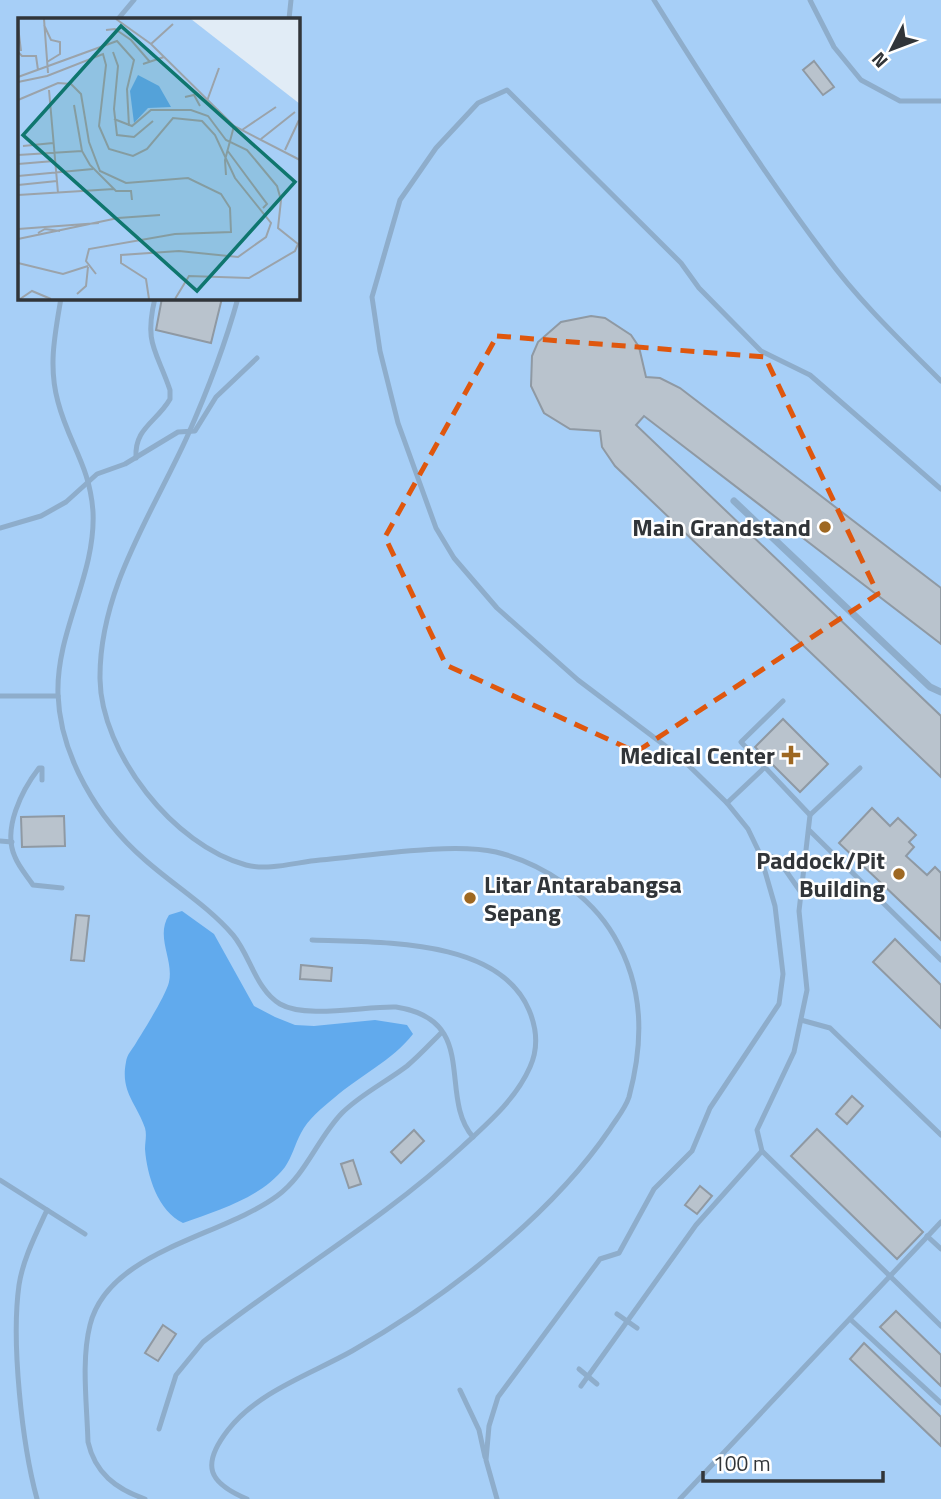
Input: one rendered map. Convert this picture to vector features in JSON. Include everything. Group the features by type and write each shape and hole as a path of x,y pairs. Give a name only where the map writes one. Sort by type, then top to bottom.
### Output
{"street":[{"path":"734,501 930,687 941,692"}],"lane":[{"path":"119,18 134,0"},
{"path":"289,18 291,0"},
{"path":"653,0 712,94 827,258 891,331 941,381"},
{"path":"810,0 834,47 861,80 900,102 941,101"},
{"path":"486,1460 489,1426 498,1397 600,1259 619,1253 654,1189 692,1151 710,1108 779,1004 783,974 775,906 760,854 748,829 727,803 680,757 578,680 497,608 454,558 436,528 398,423 380,351 372,297 400,200 436,148 478,103 507,90 681,263 699,288 761,351 810,375 941,489"},
{"path":"61,299 52,351 54,383 65,424 89,480 93,513 90,552 63,648 58,696 70,749 98,807 144,859 200,903 232,934 271,997 296,1009 409,1009 426,1018 441,1033 455,1060 458,1105 462,1121 473,1137"},
{"path":"136,458 135,448 143,428 170,399 170,390 150,337 149,324 155,299"},
{"path":"238,299 188,433 115,586 103,631 100,684 103,706 120,751 144,789 180,830 216,853 249,866 415,852 475,850 495,852 529,863 570,887 607,924 628,967 640,1007 641,1030 627,1104 574,1176 497,1248 415,1311 254,1406 228,1430 217,1447 210,1470 223,1489 247,1499"},
{"path":"0,528 26,522 53,510 66,502 89,480 136,458 167,437 178,432 195,431 216,397 257,358"},
{"path":"0,696 58,696"},
{"path":"783,701 741,742 810,815 799,911 807,990 794,1052 757,1130 762,1151 941,1326"},
{"path":"42,780 42,768 39,768 12,822 14,855 33,885 62,888"},
{"path":"727,803 764,768"},
{"path":"810,815 860,768"},
{"path":"810,831 941,960"},
{"path":"0,841 12,842"},
{"path":"760,854 777,858 800,891"},
{"path":"159,1429 176,1375 203,1342 427,1179 507,1103 530,1067 535,1052 534,1023 515,990 490,968 463,956 404,944 312,940"},
{"path":"801,1020 830,1028 941,1135"},
{"path":"145,1499 125,1492 98,1467 88,1442 90,1328 107,1292 137,1264 230,1222 275,1197 296,1180 321,1138 343,1113 405,1068 441,1033"},
{"path":"581,1386 706,1211 762,1151"},
{"path":"0,1180 85,1234"},
{"path":"37,1499 21,1394 16,1327 19,1283 29,1251 47,1210"},
{"path":"680,1499 941,1222"},
{"path":"928,1236 941,1249"},
{"path":"617,1314 637,1328"},
{"path":"850,1319 941,1403"},
{"path":"579,1369 597,1384"},
{"path":"460,1390 479,1430 496,1499"},
{"path":"119,1499 125,1492"}],"highlighted area":[{"path":"497,336 765,357 878,594 636,752 446,665 385,537"}],"shaded area":[{"name":"Litar Antarabangsa Sepang","path":"0,0 941,0 941,1499 0,1499"},
{"path":"182,911 214,934 254,1006 295,1025 314,1026 375,1020 407,1025 413,1034 396,1052 316,1114 304,1128 290,1159 275,1178 239,1202 183,1223 167,1210 155,1192 146,1159 145,1128 125,1082 129,1054 169,982 164,940 165,923 169,915"}],"building":[{"path":"814,61 834,87 823,95 803,70"},
{"path":"162,299 222,299 211,343 156,330"},
{"name":"Main Grandstand","path":"591,316 605,318 631,335 639,347 646,377 660,378 680,388 941,588 941,644 644,416 636,425 941,716 941,777 615,466 602,447 600,431 570,429 544,413 531,386 532,356 538,342 561,322"},
{"name":"Medical Center","path":"783,719 828,764 800,792 755,747"},
{"name":"Paddock/Pit Building","path":"872,808 890,826 898,818 916,835 909,842 914,847 906,856 927,875 935,867 941,873 941,940 839,843"},
{"path":"64,816 65,846 22,847 21,817"},
{"path":"76,915 89,916 84,961 71,960"},
{"path":"895,939 941,985 941,1028 873,962"},
{"path":"301,965 332,968 331,981 300,979"},
{"path":"852,1096 863,1106 847,1124 836,1114"},
{"path":"817,1129 923,1232 897,1259 791,1156"},
{"path":"414,1130 424,1141 401,1163 391,1152"},
{"path":"353,1160 361,1184 349,1188 341,1164"},
{"path":"700,1186 712,1196 697,1214 685,1205"},
{"path":"896,1311 941,1355 941,1386 880,1327"},
{"path":"163,1325 176,1334 158,1361 145,1353"},
{"path":"864,1343 941,1417 941,1446 850,1359"}],"place":[{"name":"Main Grandstand","path":"825,527"},
{"name":"Medical Center","path":"791,755"},
{"name":"Paddock/Pit Building","path":"899,874"},
{"name":"Litar Antarabangsa Sepang","path":"470,898"}]}
